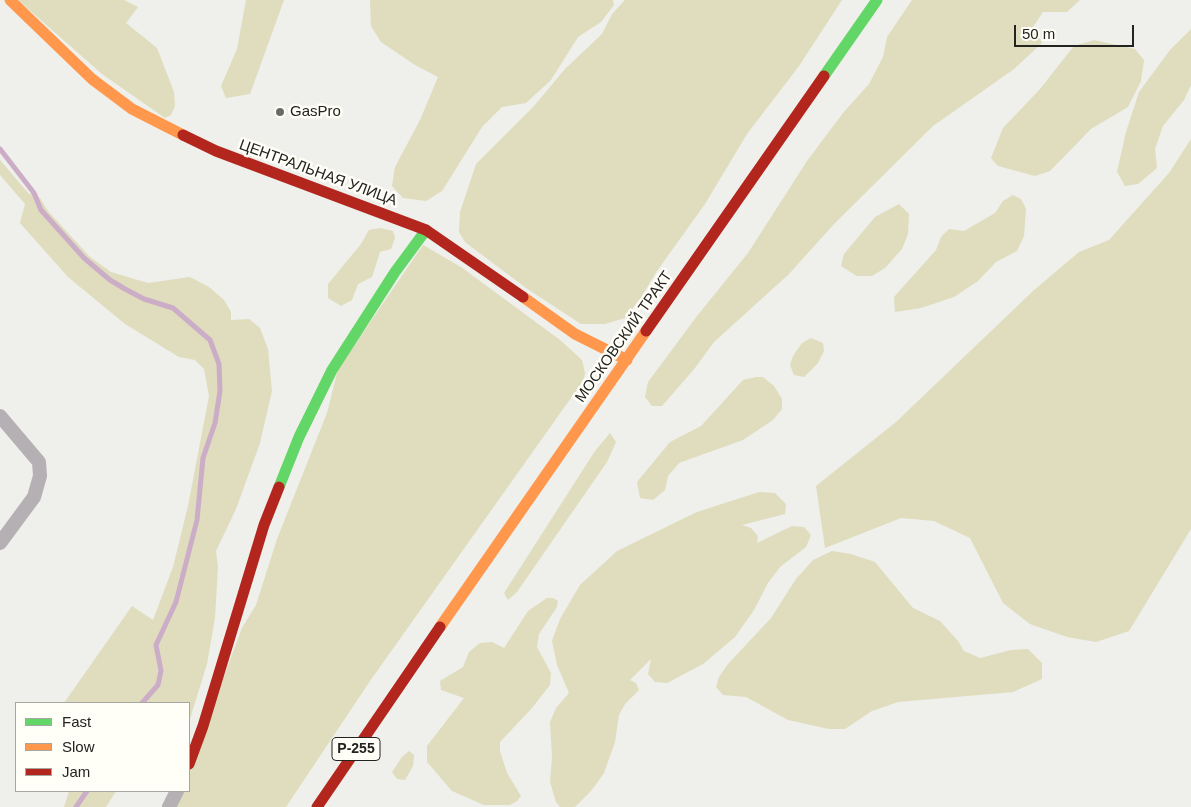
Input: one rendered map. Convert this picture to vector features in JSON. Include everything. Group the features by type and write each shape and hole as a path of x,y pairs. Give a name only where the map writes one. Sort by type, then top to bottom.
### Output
{"main road":[{"name":"ЦЕНТРАЛЬНАЯ УЛИЦА","path":"10,0 92,79 132,108 216,151 426,230 445,241 575,334 627,360"},
{"name":"МОСКОВСКИЙ ТРАКТ","path":"317,807 395,691 877,0"},
{"path":"190,761 203,726 264,525 299,437 332,370 395,272 426,230"}],"street":[{"path":"0,416 39,462 40,476 34,497 0,543"},
{"path":"169,807 176,792"}],"shaded area":[{"path":"18,0 124,0 138,7 126,23 157,48 174,92 175,106 171,115 165,118 102,74"},
{"path":"246,0 284,0 250,94 226,98 221,86 237,49"},
{"path":"370,0 613,0 614,5 601,22 578,37 551,80 526,103 502,107 482,127 442,191 426,201 403,198 392,186 395,167 420,120 438,77 415,65 381,42 371,26"},
{"path":"625,0 842,0 799,66 747,134 705,204 625,318 605,324 581,324 526,288 465,242 459,232 460,212 476,164 534,106 565,69 602,34 612,14"},
{"path":"912,0 1080,0 1067,12 1043,12 1033,27 1042,43 1014,69 933,126 834,224 789,274 714,342 695,368 662,406 652,406 645,397 648,382 697,316 748,253 807,161 843,113 869,84 883,57 887,37"},
{"path":"1191,29 1191,85 1184,100 1163,126 1155,149 1157,168 1138,184 1125,186 1117,172 1126,132 1139,92 1170,50"},
{"path":"1094,40 1135,49 1144,60 1141,81 1128,107 1091,129 1050,171 1035,176 998,166 991,158 1003,128 1040,89 1074,46"},
{"path":"1191,139 1191,529 1129,631 1096,642 1067,637 1030,624 1003,603 970,538 934,521 901,518 825,548 816,486 896,422 1033,291 1079,252 1109,240 1169,173"},
{"path":"0,160 29,194 34,193 40,198 48,211 90,257 111,272 148,283 190,277 209,287 224,300 231,312 231,320 249,319 260,328 268,349 272,391 260,443 236,509 216,551 218,567 215,618 207,664 190,719 190,702 65,702 132,606 153,620 173,567 188,506 209,396 204,369 195,360 179,357 125,324 68,277 20,223 25,204 0,175"},
{"path":"1013,195 1021,199 1026,209 1024,236 1017,251 996,262 978,281 954,297 921,308 895,312 894,297 936,250 941,237 949,229 964,231 995,213 1003,201"},
{"path":"899,204 909,214 908,234 902,249 885,268 872,276 857,276 841,266 844,254 875,217"},
{"path":"380,228 393,231 395,238 391,249 380,252 372,277 358,284 352,300 341,306 328,298 328,284 361,244 369,230"},
{"path":"423,245 461,267 560,340 582,360 585,373 583,381 370,681 286,807 167,807 176,792 190,792 190,767 242,628 256,605 277,539 327,413 338,369"},
{"path":"811,338 823,343 824,351 818,363 804,377 794,375 790,365 793,356 802,343"},
{"path":"763,377 774,386 782,399 782,409 773,420 743,440 679,463 668,476 665,490 653,500 640,498 637,482 670,442 701,426 743,380"},
{"path":"610,433 616,442 607,462 517,592 508,600 504,593 595,451"},
{"path":"759,492 775,493 786,504 785,514 742,525 751,528 758,536 757,543 792,526 804,527 811,535 806,547 780,567 735,637 703,664 667,683 655,682 648,674 651,659 630,680 636,683 639,690 625,704 619,715 615,742 604,773 591,791 575,807 560,807 556,802 550,782 552,757 550,722 556,708 569,693 557,665 552,641 560,619 580,585 617,551 697,512"},
{"path":"832,551 851,554 875,562 913,608 940,621 958,641 964,651 980,658 1011,650 1028,649 1042,663 1042,679 1013,692 898,702 872,711 845,729 829,729 788,720 746,697 723,695 716,687 719,677 728,664 771,618 796,579 813,560"},
{"path":"547,598 553,598 558,601 557,607 539,634 537,647 551,673 550,685 532,708 500,742 500,751 507,773 521,796 510,805 484,805 452,791 427,762 427,746 464,698 441,690 440,681 463,667 469,652 480,643 492,642 504,648 528,611"},
{"path":"409,751 414,755 413,766 405,780 397,779 392,772 402,757"},
{"path":"69,792 115,792 106,807 64,807"}],"waterway":[{"path":"0,149 34,193 41,210 84,258 110,280 125,289 144,299 173,308 210,340 219,364 220,391 215,423 203,458 197,520 176,602 156,645 161,671 158,685 143,702"},
{"path":"76,807 86,792"}],"traffic: fast":[{"path":"824,76 877,0"},
{"path":"279,487 299,437 332,370 395,272 426,230"}],"traffic: slow":[{"path":"10,0 92,79 132,109 183,135"},
{"path":"523,297 575,334 627,360"},
{"path":"440,627 646,331"}],"traffic: jam":[{"path":"646,331 824,76"},
{"path":"183,135 216,151 426,230 523,297"},
{"path":"190,761 203,726 264,525 279,487"},
{"path":"317,807 440,627"}],"place":[{"name":"GasPro","path":"280,112"}]}
